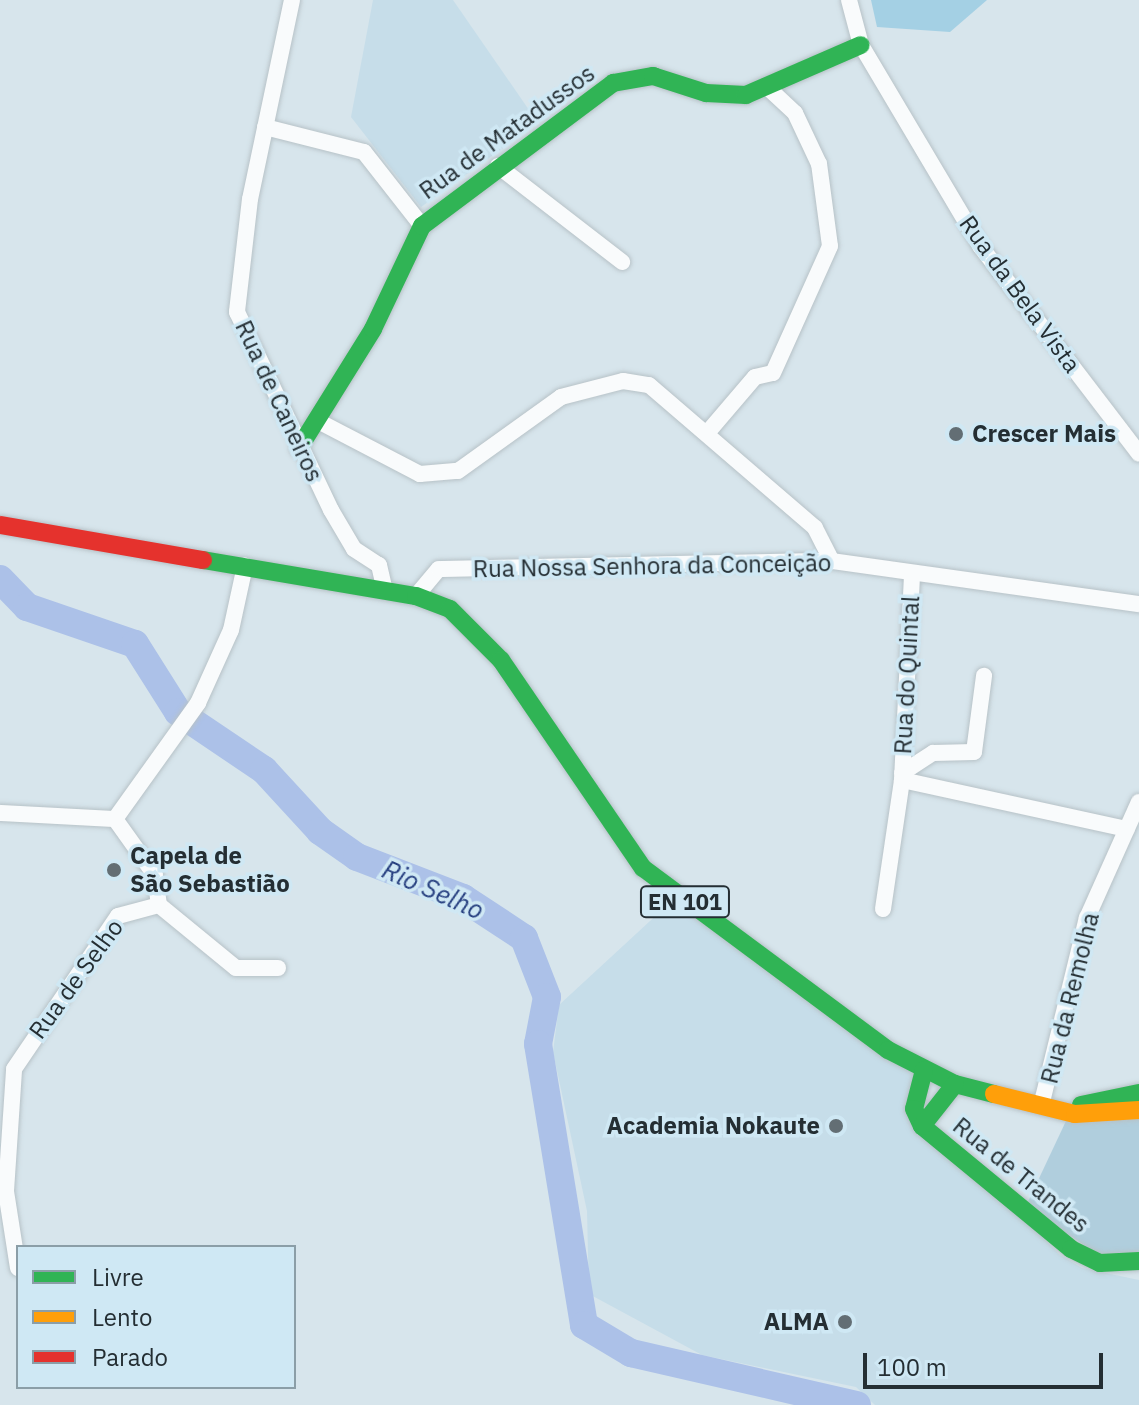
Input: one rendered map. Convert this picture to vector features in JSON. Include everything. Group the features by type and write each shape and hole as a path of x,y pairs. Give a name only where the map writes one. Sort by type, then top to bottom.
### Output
{"main road":[{"name":"Rua de Matadussos","path":"299,448 318,421 422,226 498,166 633,75 723,96 769,89 861,45"},
{"name":"EN 101","path":"0,525 416,596 478,629 643,868 924,1070 955,1084 1041,1106 1095,1115 1139,1110"},
{"name":"Rua de Trandes","path":"924,1070 914,1109 922,1126 1071,1249 1100,1263 1139,1261"},
{"name":"Rua de Trandes","path":"922,1126 955,1084"},
{"path":"1081,1105 1139,1093"},
{"name":"EN 101","path":"1041,1106 1139,1100"}],"street":[{"name":"Rua de Caneiros","path":"292,0 265,127 237,312 299,448 354,549 387,578 385,591"},
{"name":"Rua da Bela Vista","path":"849,0 861,45 981,247 1139,454"},
{"path":"708,432 755,377 773,373 830,246 819,164 795,113 769,89"},
{"path":"265,127 351,144 422,226"},
{"path":"498,166 622,262"},
{"path":"318,421 420,474 458,471 561,397 623,381 649,385 708,432 815,528 832,561"},
{"name":"Rua Nossa Senhora da Conceição","path":"416,596 439,569 832,561 912,576 1139,604"},
{"path":"110,822 198,703 231,630 245,566"},
{"name":"Rua do Quintal","path":"883,909 902,777 912,576"},
{"name":"Rua do Quintal","path":"902,777 933,753 974,752 984,676"},
{"path":"902,777 1127,829"},
{"name":"Rua da Remolha","path":"1041,1106 1087,918 1139,802"},
{"path":"0,813 110,822 155,875 159,905 236,968 278,968"},
{"name":"Rua de Selho","path":"16,1255 6,1191 14,1069 118,916 159,905"}],"shaded area":[{"path":"373,0 453,0 538,123 421,207 351,117"},
{"path":"871,0 987,0 950,32 877,27"},
{"path":"676,897 914,1068 914,1109 1060,1255 1082,1268 1139,1280 1139,1405 875,1405 856,1387 702,1355 589,1294 587,1211 553,1052 559,1005"},
{"path":"1139,1116 1139,1256 1102,1257 1026,1206 1066,1121"}],"waterway":[{"name":"Rio Selho","path":"0,579 27,607 135,644 178,712 264,770 320,831 357,857 463,898 524,938 547,997 538,1044 584,1325 631,1353 857,1405"}],"traffic: fast":[{"path":"299,448 373,329 422,226 613,83 653,76 706,93 746,95 861,45"},
{"path":"203,560 416,596 450,609 501,660 643,868 888,1050 955,1084 994,1094"},
{"path":"924,1070 914,1109 922,1126 1071,1249 1100,1263 1139,1261"},
{"path":"922,1126 955,1084"},
{"path":"1081,1105 1139,1093"}],"traffic: slow":[{"path":"994,1094 1075,1114 1139,1110"}],"traffic: jam":[{"path":"0,525 203,560"}],"place":[{"name":"Crescer Mais","path":"956,434"},
{"name":"Capela de São Sebastião","path":"114,870"},
{"name":"Academia Nokaute","path":"836,1126"},
{"name":"ALMA","path":"845,1322"}]}
